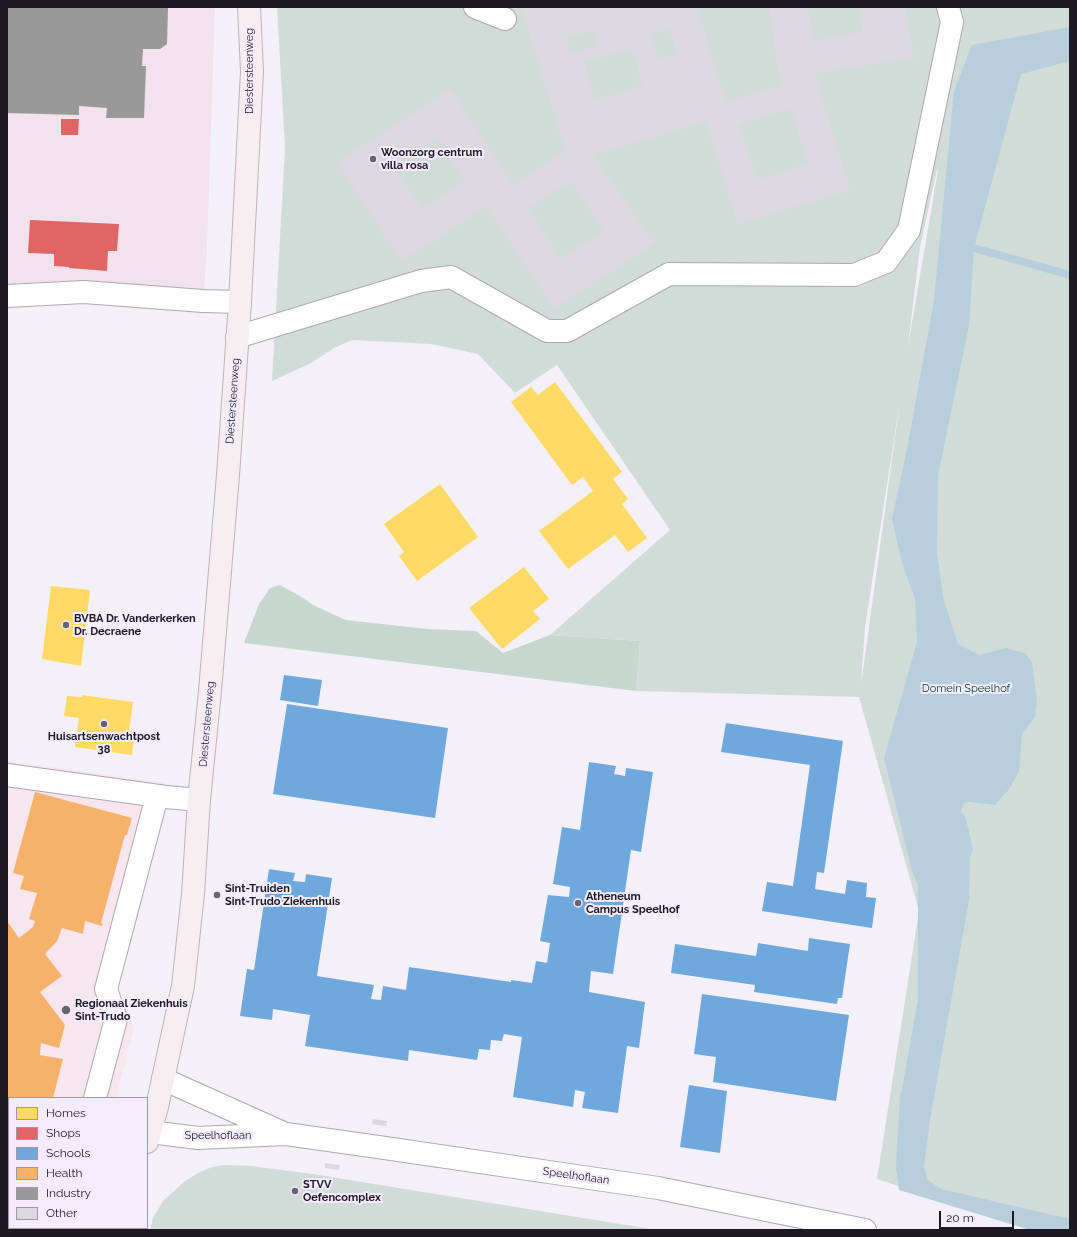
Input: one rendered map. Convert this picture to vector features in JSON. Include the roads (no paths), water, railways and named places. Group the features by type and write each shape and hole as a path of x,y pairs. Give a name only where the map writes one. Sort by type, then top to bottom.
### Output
{"main road":[{"name":"Diestersteenweg","path":"148,1137 163,1079 183,986 194,886 228,474 240,302 252,71 249,7"}],"street":[{"path":"475,7 505,19"},
{"path":"237,338 421,281 451,277 547,331 567,331 669,274 854,275 886,262 909,230 952,22 948,7"},
{"path":"7,296 84,292 203,301 240,302"},
{"path":"7,775 157,796 200,800"},
{"path":"95,1097 116,1019 106,989 157,796"},
{"name":"Speelhoflaan","path":"163,1079 286,1134"},
{"name":"Speelhoflaan","path":"148,1137 198,1138 286,1134 658,1188 865,1230"}],"water":[{"path":"1070,27 1070,61 1021,74 974,248 969,326 938,475 937,552 943,597 958,644 979,655 1006,648 1025,653 1032,662 1037,701 1035,717 1022,734 1019,771 1010,788 995,805 969,802 964,803 961,811 966,819 973,849 970,857 969,900 930,1120 924,1167 928,1180 941,1189 1070,1219 1070,1230 1030,1230 899,1190 896,1168 900,1095 918,1000 918,885 912,871 884,758 917,642 915,599 902,563 892,519 907,449 934,300 954,91 972,45"}],"waterway":[{"path":"974,248 1070,275"}],"place":[{"name":"Woonzorg centrum villa rosa","path":"373,159"},
{"name":"BVBA Dr. Vanderkerken Dr. Decraene","path":"66,625"},
{"name":"Huisartsenwachtpost 38","path":"104,724"},
{"name":"Sint-Truiden Sint-Trudo Ziekenhuis","path":"217,895"},
{"name":"Atheneum Campus Speelhof","path":"578,903"},
{"name":"Regionaal Ziekenhuis Sint-Trudo","path":"66,1010"},
{"name":"STVV Oefencomplex","path":"295,1191"}],"park label":[{"name":"Domein Speelhof","path":"966,689"}]}
